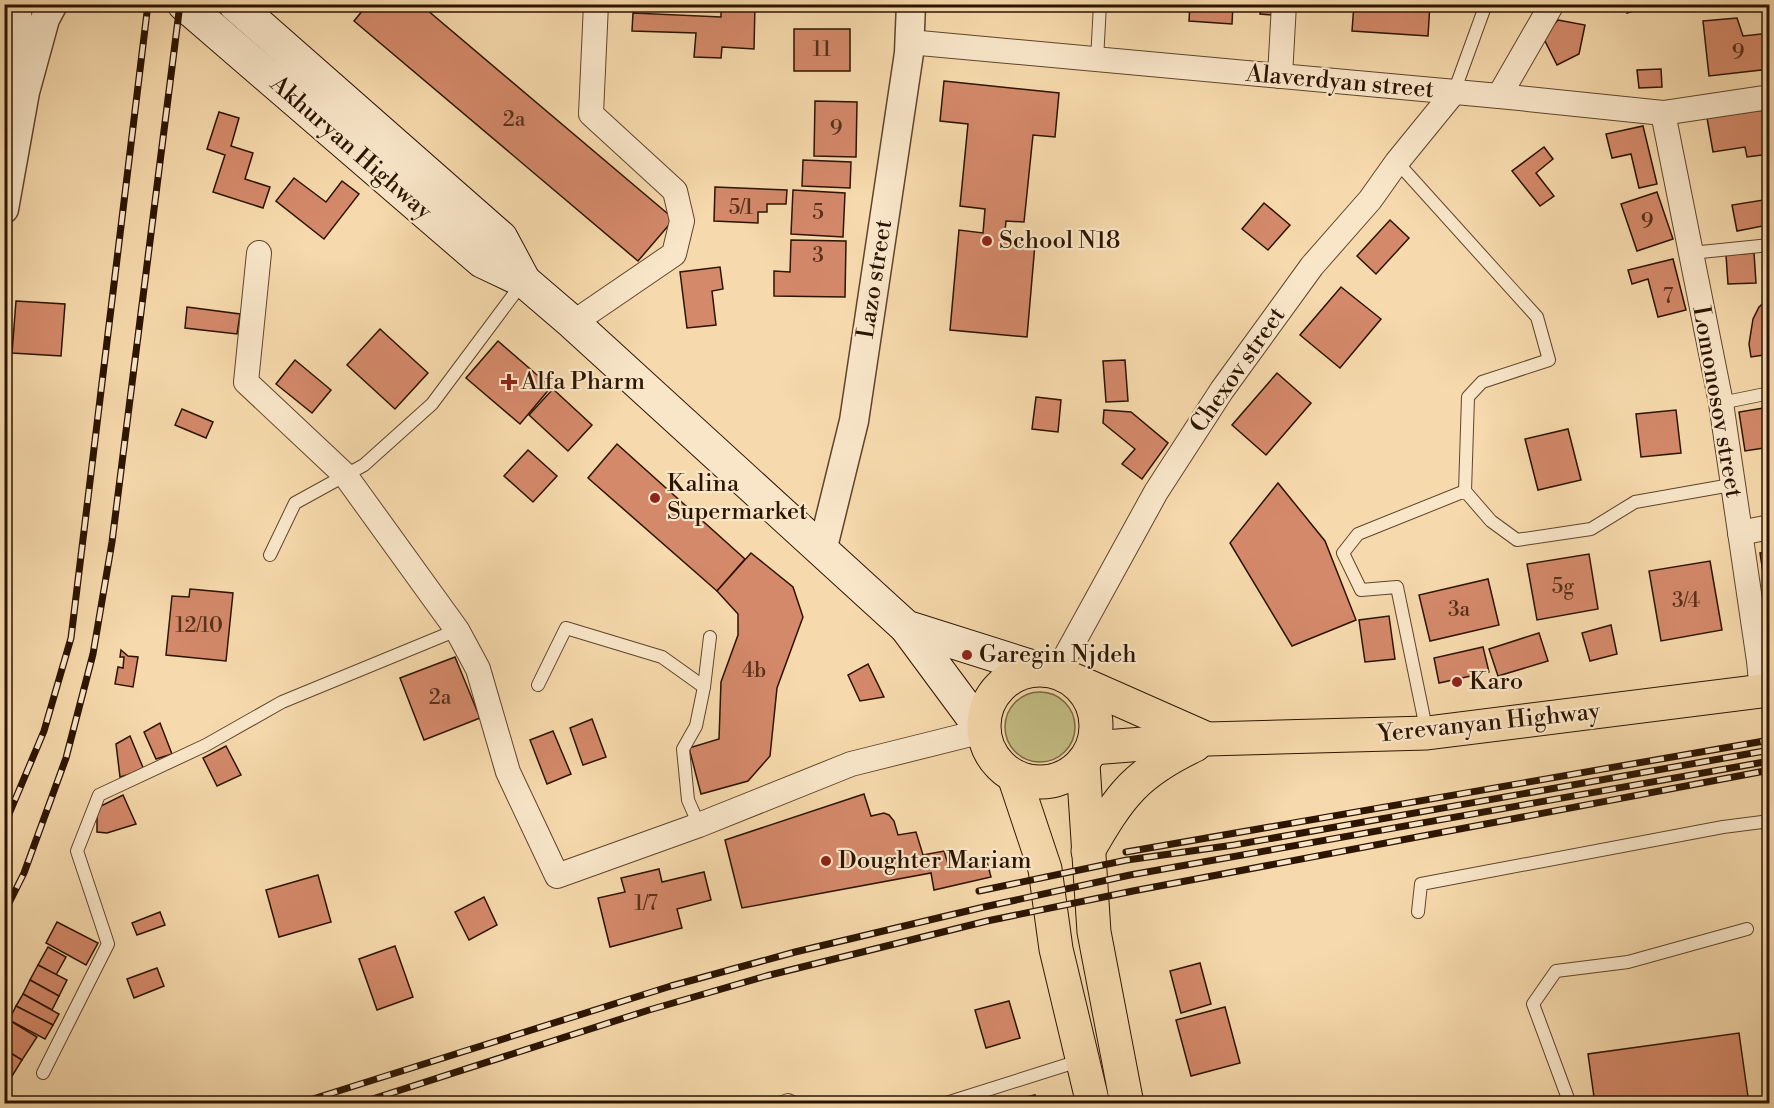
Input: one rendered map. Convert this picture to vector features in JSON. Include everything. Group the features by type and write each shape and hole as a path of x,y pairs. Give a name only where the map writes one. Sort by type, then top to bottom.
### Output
{"highway":[{"path":"1088,756 1068,775 1050,781 1031,782 1014,776 999,765 988,749 983,731 984,712 992,695 1004,681 1021,672 1057,674 1086,694 1095,711 1097,729 1088,756 1088,850 1094,932 1127,1104"},
{"name":"Yerevanyan Highway","path":"1057,674 1208,739"},
{"name":"Yerevanyan Highway","path":"1088,756 1208,739 1427,733 1765,676"},
{"path":"1088,850 1127,790 1170,756 1208,739"},
{"path":"1014,776 1045,869 1056,949 1093,1104"}],"main road":[{"name":"Akhuryan Highway","path":"184,4 482,261 524,281 573,323 906,627 1057,674"},
{"name":"Akhuryan Highway","path":"235,4 501,238 524,281"},
{"path":"906,627 983,731"}],"street":[{"path":"4,209 17,108 15,4"},
{"path":"17,108 45,19 54,4"},
{"path":"573,323 674,254 682,222 675,191 591,114 596,4"},
{"name":"Lazo street","path":"822,551 854,421 909,42 911,4"},
{"path":"1280,76 1284,4"},
{"path":"1499,96 1552,4"},
{"name":"Alaverdyan street","path":"909,42 1663,113 1770,97"},
{"name":"Chexov street","path":"1057,674 1156,492 1222,390 1312,266 1370,200 1397,162 1454,92"},
{"name":"Lomonosov street","path":"1663,113 1721,403 1731,485 1765,676"},
{"path":"259,253 246,382 345,475 457,630 478,669 508,772 557,876 699,825 851,764 983,731"},
{"path":"1740,532 1770,527"}],"lane":[{"path":"1097,60 1100,4"},
{"path":"1454,92 1485,4"},
{"path":"1397,162 1537,317 1549,360 1482,382 1468,397 1465,491 1491,521 1517,540 1591,529 1635,502 1731,485"},
{"path":"1690,253 1770,245"},
{"path":"270,555 295,503 364,465 432,404 524,281"},
{"path":"1721,403 1770,393"},
{"path":"1427,733 1396,587 1361,590 1343,553 1358,534 1465,491"},
{"path":"538,685 566,628 662,657 704,687"},
{"path":"43,1072 108,944 77,851 99,795 206,745 282,702 457,630"},
{"path":"699,825 688,800 683,749 696,726 704,687 710,637"},
{"path":"1418,912 1421,884 1723,827 1770,821"},
{"path":"1570,1104 1533,1004 1556,970 1628,962 1747,929"},
{"path":"943,1104 1083,1059"},
{"path":"777,1104 789,1100 797,1104"}],"shaded area":[{"path":"1047,692 1060,698 1069,707 1073,713 1075,727 1073,741 1065,752 1054,760 1033,762 1015,752 1007,741 1005,720 1015,702 1026,694"}],"building":[{"path":"368,4 420,4 674,219 638,261 354,21"},
{"path":"721,4 755,4 754,49 722,47 721,58 694,57 696,33 632,31 633,13 721,17"},
{"path":"807,4 850,4 850,7"},
{"path":"1190,4 1233,4 1232,24 1189,21"},
{"path":"1262,4 1273,4 1272,15 1260,14"},
{"path":"1354,4 1430,4 1428,36 1352,31"},
{"path":"1625,4 1657,4 1627,13"},
{"path":"1737,18 1743,36 1770,33 1770,69 1709,76 1703,21"},
{"path":"1558,20 1585,25 1579,54 1557,65 1543,37"},
{"path":"794,29 850,29 850,71 794,71"},
{"path":"1661,69 1662,87 1639,88 1637,70"},
{"path":"944,81 1059,93 1055,137 1033,135 1024,222 1006,221 1004,241 1035,244 1027,337 950,330 959,230 983,233 985,209 960,206 968,124 940,121"},
{"path":"815,101 857,102 856,157 814,156"},
{"path":"1770,109 1770,154 1747,157 1745,147 1713,152 1707,118"},
{"path":"219,112 239,118 231,146 253,153 245,179 270,187 263,208 213,192 225,155 207,149"},
{"path":"1643,126 1657,184 1639,188 1631,154 1612,158 1606,134"},
{"path":"1544,147 1553,159 1536,173 1554,196 1540,206 1512,171"},
{"path":"803,160 851,162 850,188 802,186"},
{"path":"294,178 326,202 342,181 359,194 324,239 276,201"},
{"path":"715,187 787,190 786,204 767,204 767,212 758,212 758,223 714,221"},
{"path":"793,190 845,193 843,237 791,234"},
{"path":"1657,192 1673,239 1637,251 1621,204"},
{"path":"1763,200 1768,225 1737,231 1732,205"},
{"path":"1264,203 1290,225 1268,250 1242,229"},
{"path":"1390,220 1409,238 1376,274 1357,256"},
{"path":"791,240 846,241 845,297 774,296 774,271 790,272"},
{"path":"1754,253 1756,283 1728,284 1726,255"},
{"path":"1673,259 1686,310 1658,317 1648,279 1632,284 1628,270"},
{"path":"720,267 723,289 712,291 716,325 687,328 680,272"},
{"path":"1341,287 1381,319 1340,368 1300,335"},
{"path":"1770,297 1770,354 1751,357 1749,344 1753,319 1759,307"},
{"path":"16,301 65,304 61,356 12,353"},
{"path":"187,307 240,314 237,334 185,328"},
{"path":"380,329 428,373 395,409 347,365"},
{"name":"Alfa Pharm","path":"498,341 551,387 520,424 466,378"},
{"path":"295,360 331,390 312,413 276,384"},
{"path":"1125,360 1128,401 1106,402 1103,361"},
{"path":"1277,373 1311,403 1266,455 1232,425"},
{"path":"553,389 592,425 568,451 529,415"},
{"path":"1036,397 1061,400 1058,432 1032,429"},
{"path":"1770,407 1770,447 1745,451 1739,412"},
{"path":"182,409 213,422 206,438 175,425"},
{"path":"1104,410 1131,412 1168,443 1142,479 1122,464 1135,449 1103,423"},
{"path":"1676,410 1681,453 1641,457 1636,414"},
{"path":"1568,429 1581,480 1538,490 1525,439"},
{"path":"617,444 745,559 717,591 588,478"},
{"path":"528,450 557,476 533,502 504,476"},
{"path":"1278,483 1325,541 1356,620 1292,646 1230,543"},
{"path":"1770,552 1770,619 1760,553"},
{"path":"751,553 793,587 803,617 777,688 770,756 748,781 701,794 689,748 719,739 721,682 738,635 738,614 717,591"},
{"path":"1589,554 1598,609 1537,620 1527,564"},
{"path":"1710,561 1722,630 1661,641 1649,571"},
{"path":"1488,579 1499,625 1430,641 1419,595"},
{"path":"190,589 233,593 226,661 166,655 172,596 189,597"},
{"path":"1389,616 1395,659 1365,662 1359,620"},
{"path":"1611,625 1617,654 1590,661 1582,633"},
{"path":"1539,633 1548,661 1498,676 1489,649"},
{"path":"1483,647 1489,672 1439,683 1434,658"},
{"path":"121,650 128,656 138,657 133,687 115,684 118,667 123,668 124,657 120,657"},
{"path":"455,657 480,718 424,740 400,678"},
{"path":"868,664 884,697 860,701 848,675"},
{"path":"592,719 606,757 583,765 570,728"},
{"path":"160,723 172,754 156,759 144,732"},
{"path":"553,731 571,774 547,784 530,740"},
{"path":"130,736 144,770 120,777 116,744"},
{"path":"226,746 241,775 217,786 203,758"},
{"path":"864,794 871,816 884,813 889,815 894,821 898,835 916,832 923,855 944,851 949,867 986,858 991,877 934,890 931,873 742,908 725,840"},
{"path":"123,795 136,824 107,833 97,832 97,808"},
{"path":"659,869 662,882 704,872 711,900 677,909 682,928 610,947 598,898 625,892 621,878"},
{"path":"318,875 331,922 279,937 266,890"},
{"path":"484,897 497,925 469,940 455,912"},
{"path":"160,912 165,925 137,935 132,923"},
{"path":"57,922 98,943 86,965 46,943"},
{"path":"395,946 413,997 377,1010 359,959"},
{"path":"48,947 66,957 56,975 38,965"},
{"path":"1200,963 1211,1004 1181,1013 1170,971"},
{"path":"38,965 67,980 59,996 30,980"},
{"path":"157,968 164,986 134,998 127,979"},
{"path":"30,980 59,996 52,1010 23,994"},
{"path":"23,994 59,1014 53,1025 16,1006"},
{"path":"1009,1001 1020,1038 986,1048 975,1010"},
{"path":"16,1006 53,1025 45,1039 9,1020"},
{"path":"1225,1007 1240,1063 1191,1076 1176,1020"},
{"path":"9,1020 37,1037 22,1060 4,1049 4,1027"},
{"path":"1739,1033 1749,1104 1595,1104 1588,1054"},
{"path":"4,1049 22,1060 4,1089"},
{"path":"1035,1095 1037,1104 996,1104"}],"railway":[{"path":"4,826 44,731 71,638 148,4"},
{"path":"4,913 24,873 66,758 93,654 112,542 180,4"},
{"path":"1126,852 1770,740"},
{"path":"979,891 1127,860 1234,845 1770,750"},
{"path":"297,1104 671,986 795,952 984,907 1130,875 1770,761"},
{"path":"357,1104 649,1010 766,976 987,921 1133,891 1770,770"}],"place":[{"name":"School N18","path":"987,241"},
{"name":"Alfa Pharm","path":"509,382"},
{"name":"Kalina Supermarket","path":"655,498"},
{"name":"Garegin Njdeh","path":"967,655"},
{"name":"Karo","path":"1457,682"},
{"name":"Doughter Mariam","path":"826,861"}]}
